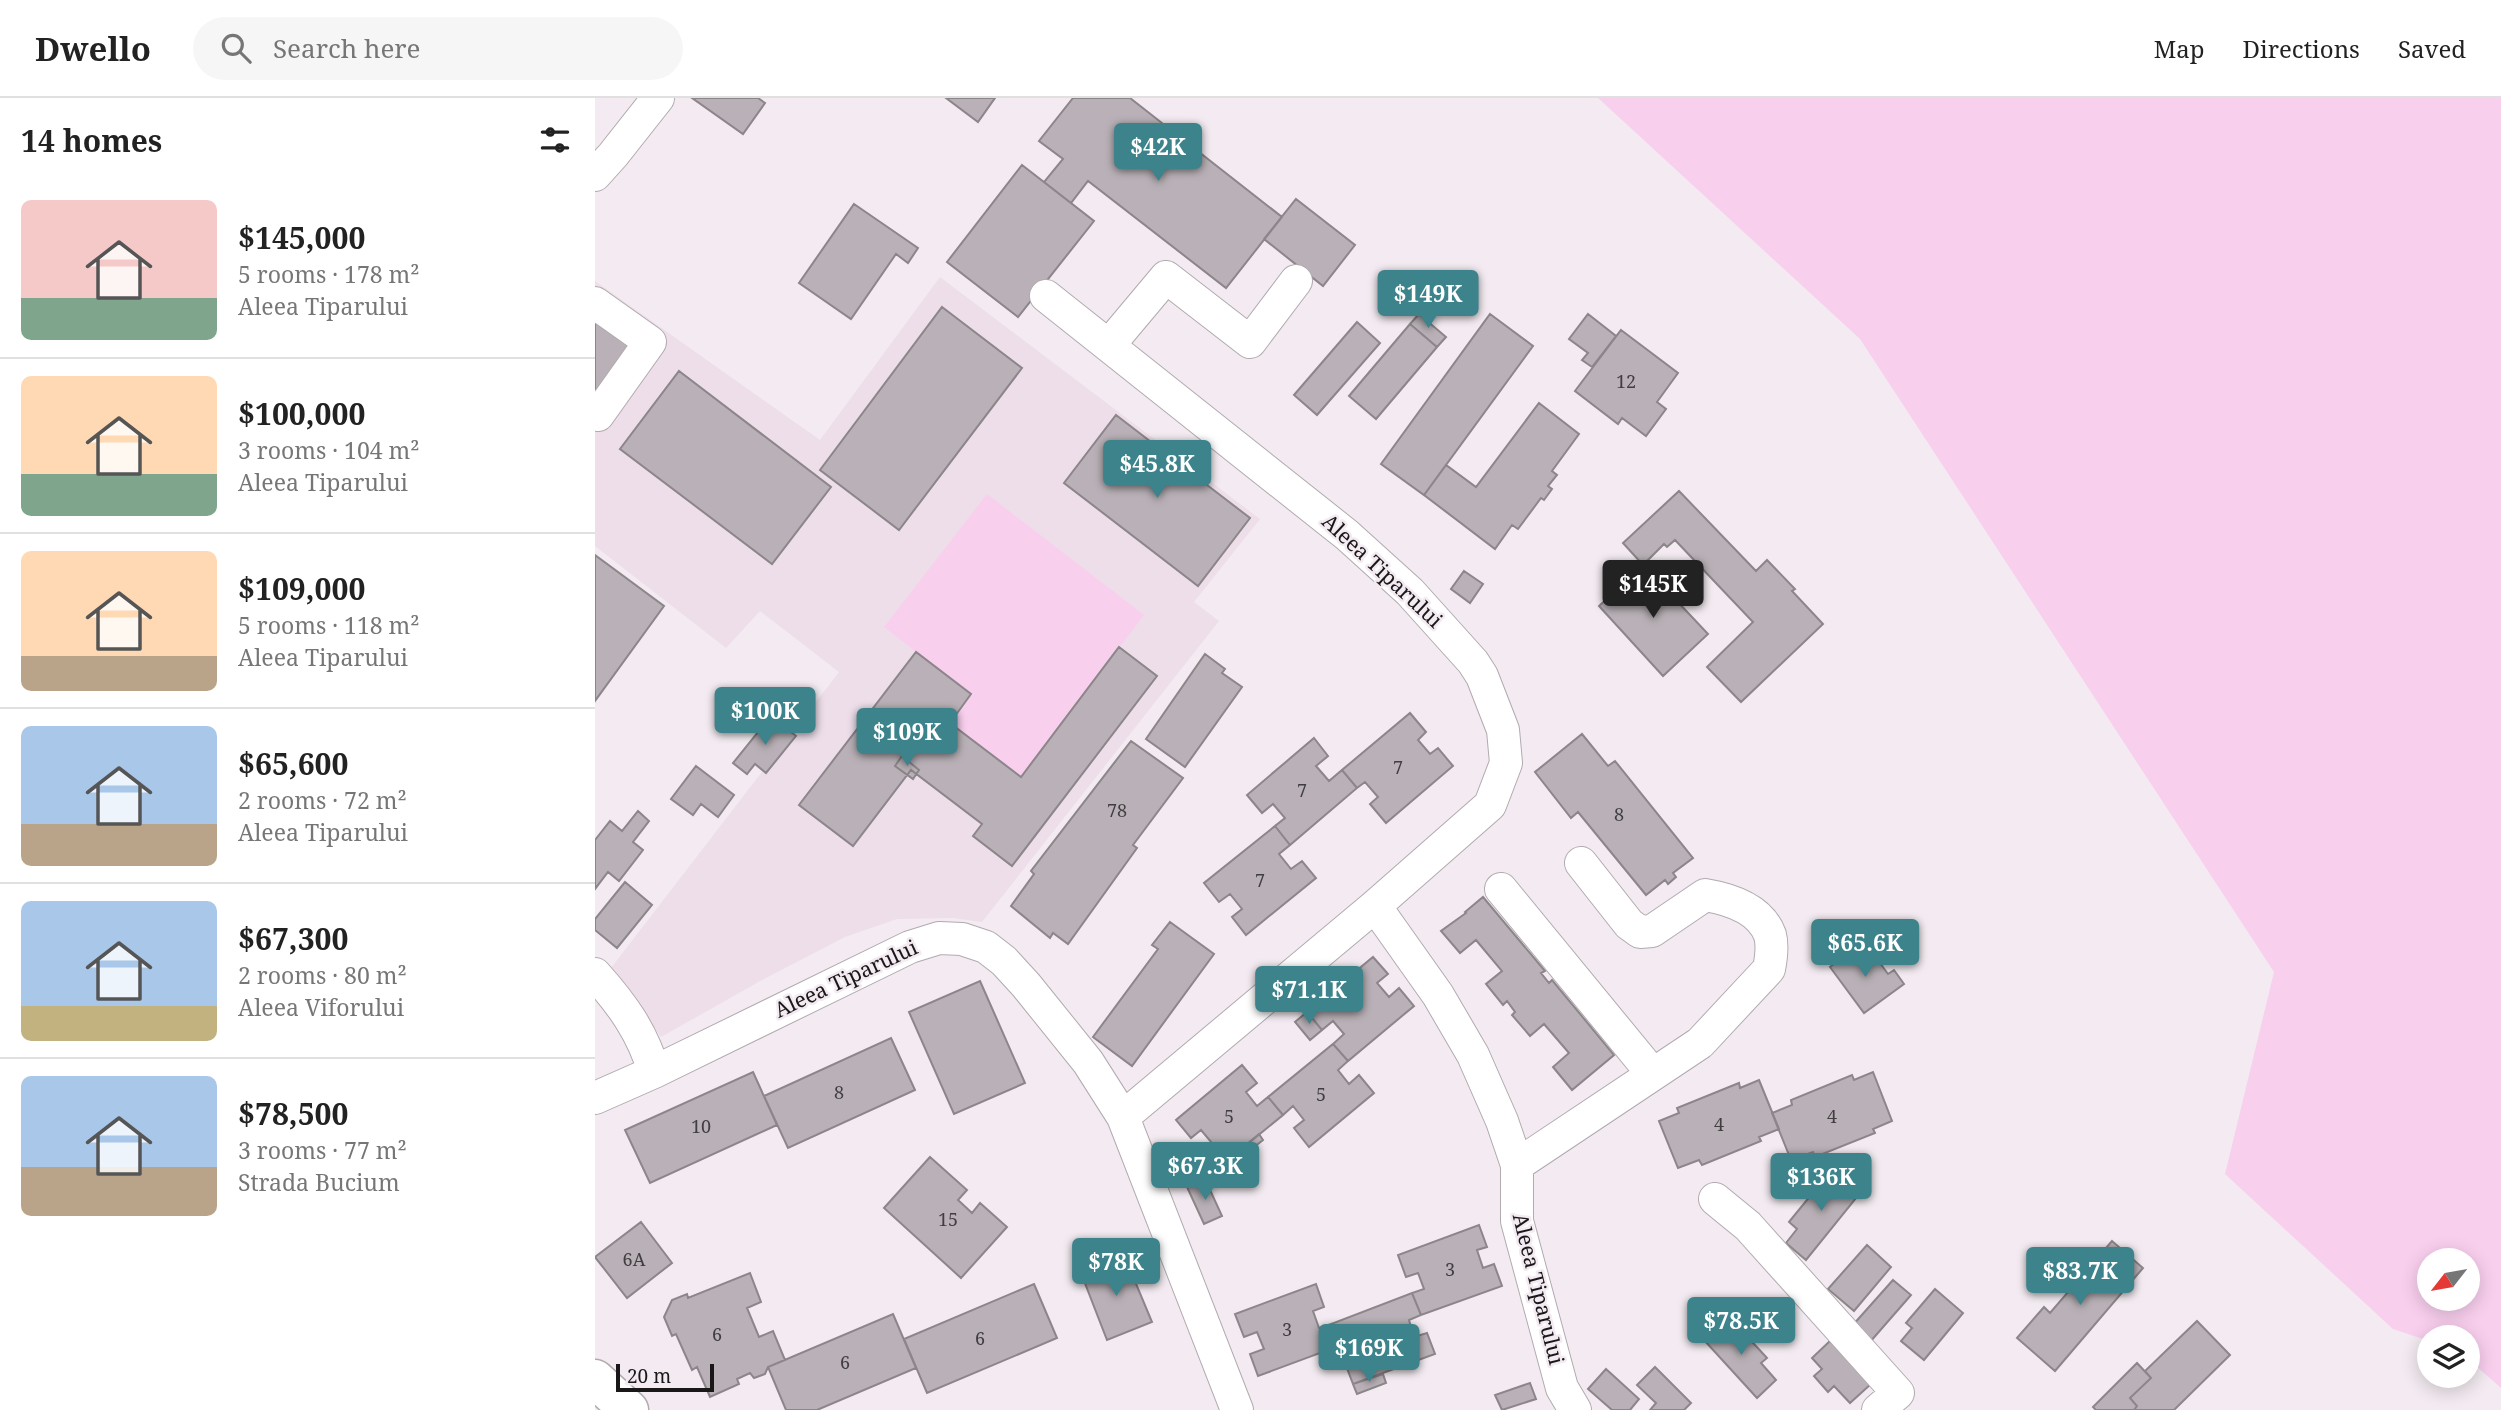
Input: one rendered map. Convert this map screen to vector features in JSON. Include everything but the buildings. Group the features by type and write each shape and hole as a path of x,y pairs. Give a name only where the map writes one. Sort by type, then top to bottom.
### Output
{"main road":[{"path":"595,1379 629,1410"}],"street":[{"path":"595,175 658,98"},
{"path":"1109,345 1167,277 1250,342 1296,281"},
{"name":"Aleea Tiparului","path":"595,1098 655,1072 910,947 939,938 962,939 986,947 1004,961 1088,1062 1123,1117 1375,906 1490,805 1506,763 1503,730 1482,676 1473,662 1410,592 1347,535 1046,296"},
{"path":"595,303 650,342 598,415"},
{"path":"1517,1165 1652,1073 1700,1044 1769,969 1771,937 1763,922 1746,908 1730,899 1705,895 1652,931 1640,932 1629,925 1581,863"},
{"path":"1501,889 1652,1073"},
{"name":"Aleea Tiparului","path":"1375,906 1439,995 1473,1055 1502,1121 1517,1165 1517,1221 1562,1388 1574,1410"},
{"path":"595,974 635,1025 647,1046 655,1072"},
{"path":"1123,1117 1237,1410"},
{"path":"1715,1199 1748,1226 1888,1402"}],"shaded area":[{"path":"1598,98 2501,98 2501,1388 2480,1370 2480,1325 2417,1325 2417,1337 2393,1329 2225,1174 2274,972 1860,339"},
{"path":"940,277 1260,519 1194,602 1219,621 982,922 953,918 897,919 845,937 661,1037 611,968 839,672 760,611 726,648 595,546 595,281 820,440"},
{"path":"987,494 1144,615 1021,777 950,723 971,694 884,627"}]}
